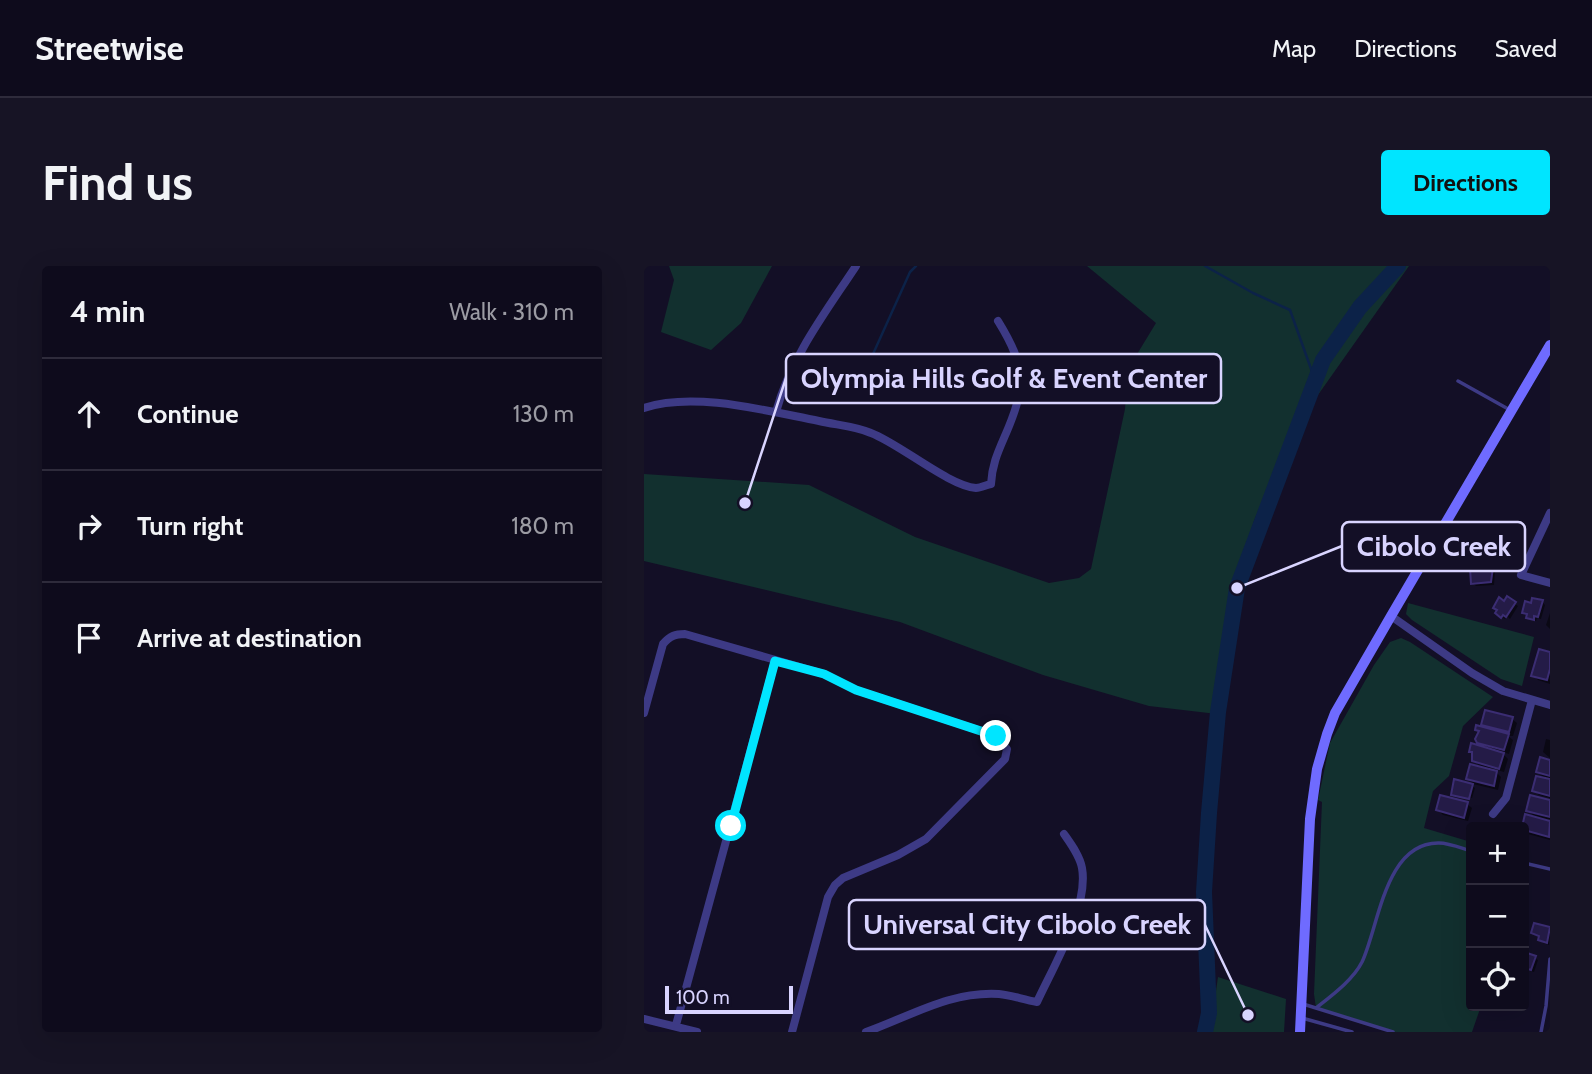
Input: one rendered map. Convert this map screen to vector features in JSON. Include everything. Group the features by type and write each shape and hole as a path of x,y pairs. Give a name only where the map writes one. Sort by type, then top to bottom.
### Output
{"main road":[{"path":"1300,1032 1310,820 1317,769 1335,713 1550,345"}],"street":[{"path":"776,412 783,387 799,352 856,266"},
{"path":"644,408 660,402 694,401 776,412 870,432 964,485 978,488 991,484 992,466 1017,408 1021,381 1013,345 998,321"},
{"path":"1550,513 1521,575 1550,583"},
{"path":"1391,616 1492,685 1550,705"},
{"path":"644,713 663,644 668,637 677,634 824,674 856,690 996,736 1011,749 1005,759 926,839 898,855 844,878 835,885 828,897 792,1032"},
{"path":"676,1025 775,661"},
{"path":"1493,814 1506,798 1532,699"},
{"path":"866,1032 937,1002 966,995 1000,994 1037,1002 1070,928 1082,893 1082,867 1064,834"},
{"path":"644,1019 697,1032"}],"lane":[{"path":"1458,381 1512,411"},
{"path":"1316,1008 1331,997 1362,963 1386,887 1399,863 1417,849 1439,843 1466,849"},
{"path":"1529,864 1550,869"},
{"path":"1541,1032 1549,985 1550,959"},
{"path":"1301,1003 1393,1032"},
{"path":"1300,1017 1352,1032"}],"green space":[{"path":"669,266 772,266 741,323 711,350 661,332 674,280"},
{"path":"1087,266 1409,266 1289,436 1254,521 1231,598 1217,682 1217,714 1149,706 1043,675 900,622 644,561 644,474 809,485 915,537 1049,583 1079,578 1091,569 1125,409 1128,369 1156,323"},
{"path":"1408,603 1534,637 1522,686 1501,679 1412,620 1406,614"},
{"path":"1401,638 1410,642 1493,697 1463,726 1449,776 1433,791 1424,828 1466,841 1466,1011 1479,1011 1472,1032 1393,1032 1316,1008 1314,994 1322,802 1318,800 1330,743 1390,642"},
{"path":"1218,977 1286,999 1284,1032 1210,1032"}],"building":[{"path":"1493,567 1491,582 1471,584 1470,568"},
{"path":"1507,596 1516,602 1506,617 1503,615 1501,618 1493,608 1499,597 1504,601"},
{"path":"1532,598 1543,600 1538,617 1534,616 1534,620 1526,618 1527,614 1522,613 1525,601 1531,603"},
{"path":"1539,649 1550,652 1547,680 1531,676"},
{"path":"1485,710 1513,717 1509,732 1481,725"},
{"path":"1476,725 1509,734 1504,750 1477,743 1475,739 1479,731 1475,730"},
{"path":"1471,743 1504,753 1499,769 1472,761 1472,752 1469,752"},
{"path":"1540,757 1550,760 1550,776 1536,772"},
{"path":"1470,764 1497,771 1494,786 1466,779"},
{"path":"1536,776 1550,779 1550,796 1532,791"},
{"path":"1454,779 1473,784 1469,799 1451,795"},
{"path":"1440,795 1468,802 1464,818 1436,810"},
{"path":"1530,795 1550,800 1550,817 1526,811"},
{"path":"1525,814 1550,821 1549,837 1529,831 1529,822 1523,822"},
{"path":"1534,923 1550,927 1547,943 1538,940 1539,936 1531,933"},
{"path":"1529,954 1536,956 1529,969"}],"waterway":[{"path":"855,394 910,272 916,266"},
{"path":"1205,266 1290,310 1315,380"},
{"path":"1205,1032 1209,1013 1204,892 1209,813 1218,712 1237,588 1323,360 1360,307 1398,266"}],"place":[{"name":"Olympia Hills Golf & Event Center","path":"745,503"},
{"name":"Cibolo Creek","path":"1237,588"},
{"name":"Universal City Cibolo Creek","path":"1248,1015"}],"route":[{"path":"731,826 775,661 824,674 856,690 996,736"}]}
